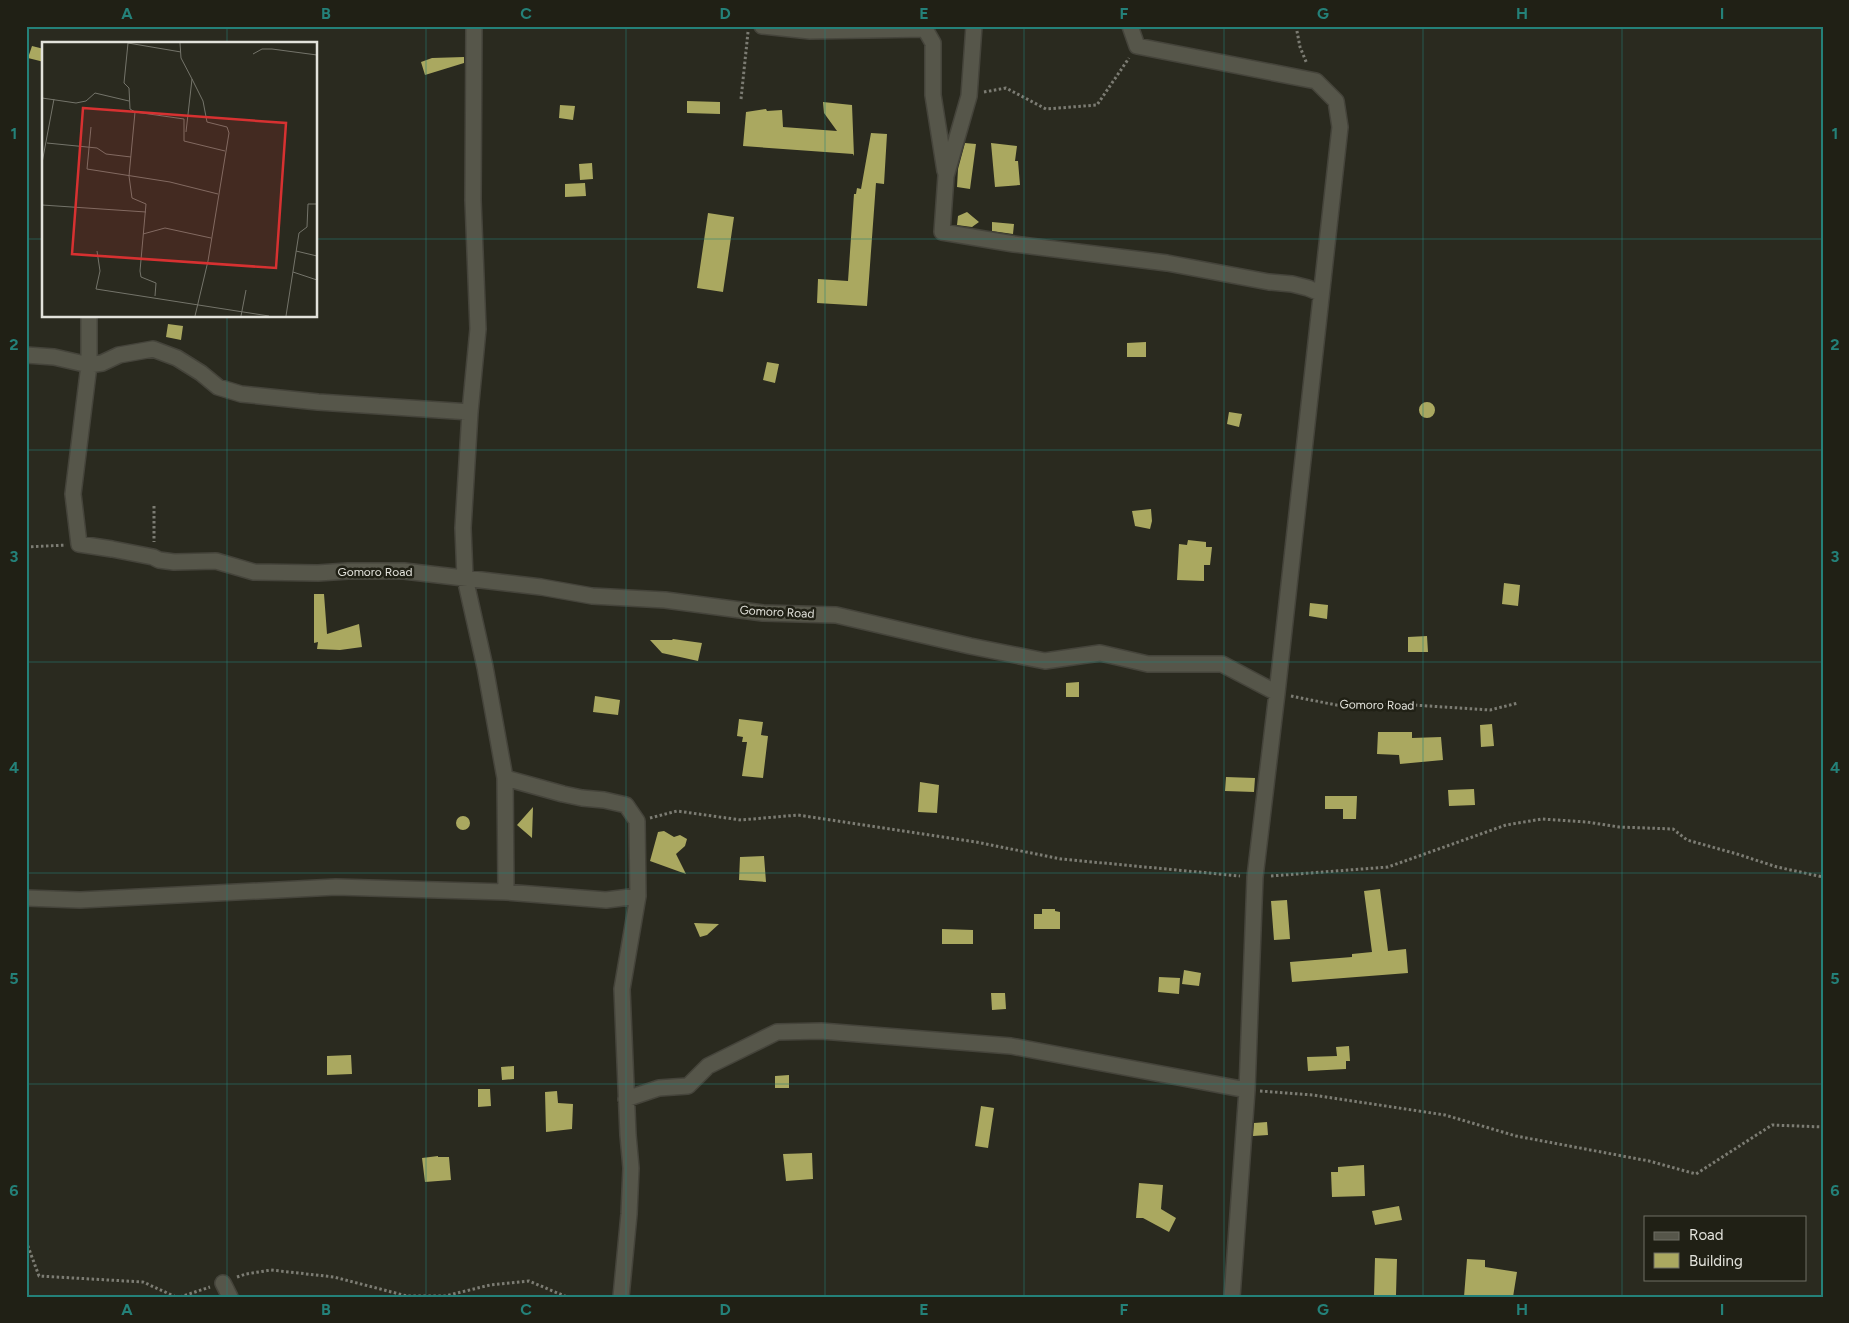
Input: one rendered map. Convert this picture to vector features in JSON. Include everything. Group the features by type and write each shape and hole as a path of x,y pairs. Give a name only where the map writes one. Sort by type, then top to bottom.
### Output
{"street":[{"path":"474,26 472,200 478,329 470,412 463,528 465,578 485,667 505,778 506,892"},
{"path":"762,26 810,31 925,29 933,43 932,96 946,176"},
{"path":"974,26 969,96 946,176 942,232 1014,244 1167,263 1269,282 1292,284 1308,288 1320,294"},
{"path":"1130,26 1137,46 1316,81 1336,101 1340,127 1277,693 1254,878 1247,1090 1232,1297"},
{"path":"79,544 73,494 89,365 89,318"},
{"path":"26,355 54,357 89,365 102,363 119,355 153,349 177,358 201,373 218,387 241,394 318,402 470,412"},
{"name":"Gomoro Road","path":"79,544 174,562 216,561 254,572 318,574 348,571 404,571 541,587 592,596 664,600 763,613 836,615 1044,661 1100,653 1148,664 1222,664 1277,693"},
{"path":"505,778 564,794 626,805 637,821 638,896 622,989 626,1099 632,1168 621,1297"},
{"path":"26,898 80,900 336,887 506,892 606,900 638,896"},
{"path":"626,1099 659,1088 688,1086 708,1066 777,1032 821,1031 1011,1046 1247,1090"},
{"path":"223,1283 230,1297"}],"path":[{"path":"741,99 749,26"},
{"path":"1296,26 1300,47 1316,81"},
{"path":"969,96 1006,88 1046,109 1097,106 1137,46"},
{"path":"26,282 26,298"},
{"path":"153,557 154,506"},
{"path":"26,547 79,544"},
{"name":"Gomoro Road","path":"1277,693 1346,707 1398,704 1490,710 1518,703"},
{"path":"637,821 677,810 741,820 798,815 976,842 1061,859 1254,878 1388,867 1506,824 1542,819 1587,822 1619,827 1673,829 1686,840 1777,867 1823,877"},
{"path":"1247,1090 1313,1095 1445,1115 1516,1136 1649,1160 1696,1174 1772,1125 1823,1127"},
{"path":"26,1241 39,1276 143,1282 178,1297 246,1274 272,1270 334,1277 407,1296 445,1296 490,1285 529,1281 567,1297"}],"building":[{"path":"32,46 42,48 42,62 28,58"},
{"path":"464,57 464,63 425,75 421,62 432,58"},
{"path":"687,101 720,102 720,114 687,113"},
{"path":"823,102 852,105 854,156 853,154 743,146 746,112 766,109 767,111 782,110 783,127 837,131 824,113"},
{"path":"560,105 575,106 573,120 559,118"},
{"path":"871,133 887,134 884,184 876,183 867,306 817,303 818,279 848,281 854,194 856,194 857,188 861,189"},
{"path":"965,143 976,144 970,189 957,187 958,169"},
{"path":"991,143 1017,146 1015,161 1018,161 1020,185 995,187"},
{"path":"592,163 593,179 580,180 579,164"},
{"path":"585,183 586,196 565,197 565,184"},
{"path":"967,212 979,222 972,227 957,225 958,216"},
{"path":"708,213 734,217 723,292 697,288"},
{"path":"992,222 1014,224 1013,234 992,231"},
{"path":"168,324 183,326 181,340 166,337"},
{"path":"1146,342 1146,357 1127,357 1127,343"},
{"path":"767,362 779,364 775,383 763,380"},
{"path":"1427,402 1433,404 1435,410 1433,416 1427,418 1421,416 1419,410 1421,404"},
{"path":"1229,412 1242,414 1239,427 1227,424"},
{"path":"1151,509 1152,521 1150,529 1135,526 1132,511"},
{"path":"1188,540 1206,542 1206,547 1212,547 1210,565 1204,565 1204,581 1177,580 1179,544 1187,545"},
{"path":"1504,583 1520,585 1518,606 1502,604"},
{"path":"314,594 324,594 327,634 359,624 362,647 340,650 317,649 318,642 314,643"},
{"path":"1310,603 1328,605 1327,619 1309,616"},
{"path":"1427,636 1428,652 1408,652 1408,637"},
{"path":"673,639 702,643 698,661 662,653 650,640"},
{"path":"1079,682 1079,697 1066,697 1066,683"},
{"path":"595,696 620,700 618,715 593,712"},
{"path":"739,719 763,722 761,735 768,736 763,778 742,776 747,742 742,742 743,737 737,736"},
{"path":"1492,724 1494,746 1481,747 1480,725"},
{"path":"1378,732 1412,732 1412,738 1441,737 1443,760 1400,764 1399,755 1377,754"},
{"path":"1226,777 1255,778 1254,792 1225,791"},
{"path":"920,782 939,785 937,813 918,812"},
{"path":"1474,789 1475,805 1449,806 1448,790"},
{"path":"1325,796 1357,796 1356,819 1343,819 1343,809 1325,809"},
{"path":"533,807 532,838 517,825"},
{"path":"460,816 466,816 470,823 466,830 460,830 456,826 456,820"},
{"path":"664,831 674,837 680,835 687,839 685,846 676,854 686,874 650,861 658,832"},
{"path":"764,856 766,882 739,880 740,857"},
{"path":"1380,889 1388,951 1406,949 1408,973 1292,982 1290,962 1352,957 1352,954 1372,952 1364,891"},
{"path":"1287,900 1290,939 1274,940 1271,901"},
{"path":"1042,909 1055,909 1055,911 1060,912 1060,929 1034,929 1034,914 1042,914"},
{"path":"694,923 719,924 707,935 700,937"},
{"path":"942,929 973,930 973,944 942,944"},
{"path":"1184,970 1201,973 1199,986 1182,984"},
{"path":"1159,977 1180,978 1179,994 1158,992"},
{"path":"991,993 1005,993 1006,1009 992,1010"},
{"path":"1349,1046 1350,1061 1346,1061 1346,1069 1308,1071 1307,1057 1337,1056 1336,1047"},
{"path":"351,1055 352,1074 327,1075 327,1056"},
{"path":"514,1066 514,1079 502,1080 501,1067"},
{"path":"789,1075 789,1088 775,1088 775,1076"},
{"path":"478,1089 490,1089 491,1106 478,1107"},
{"path":"557,1091 558,1103 573,1104 572,1129 546,1132 545,1092"},
{"path":"981,1106 994,1108 988,1148 975,1146"},
{"path":"1267,1122 1268,1135 1253,1136 1254,1123"},
{"path":"812,1153 813,1179 786,1181 783,1154"},
{"path":"449,1157 451,1180 425,1182 422,1158"},
{"path":"1364,1165 1365,1196 1332,1197 1331,1172 1338,1172 1338,1167"},
{"path":"1139,1183 1163,1185 1161,1209 1176,1218 1169,1232 1143,1218 1136,1218"},
{"path":"1399,1206 1402,1220 1375,1225 1372,1211"},
{"path":"1375,1258 1397,1259 1396,1295 1374,1295"},
{"path":"1467,1259 1485,1260 1485,1267 1517,1272 1513,1297 1464,1297"}]}
